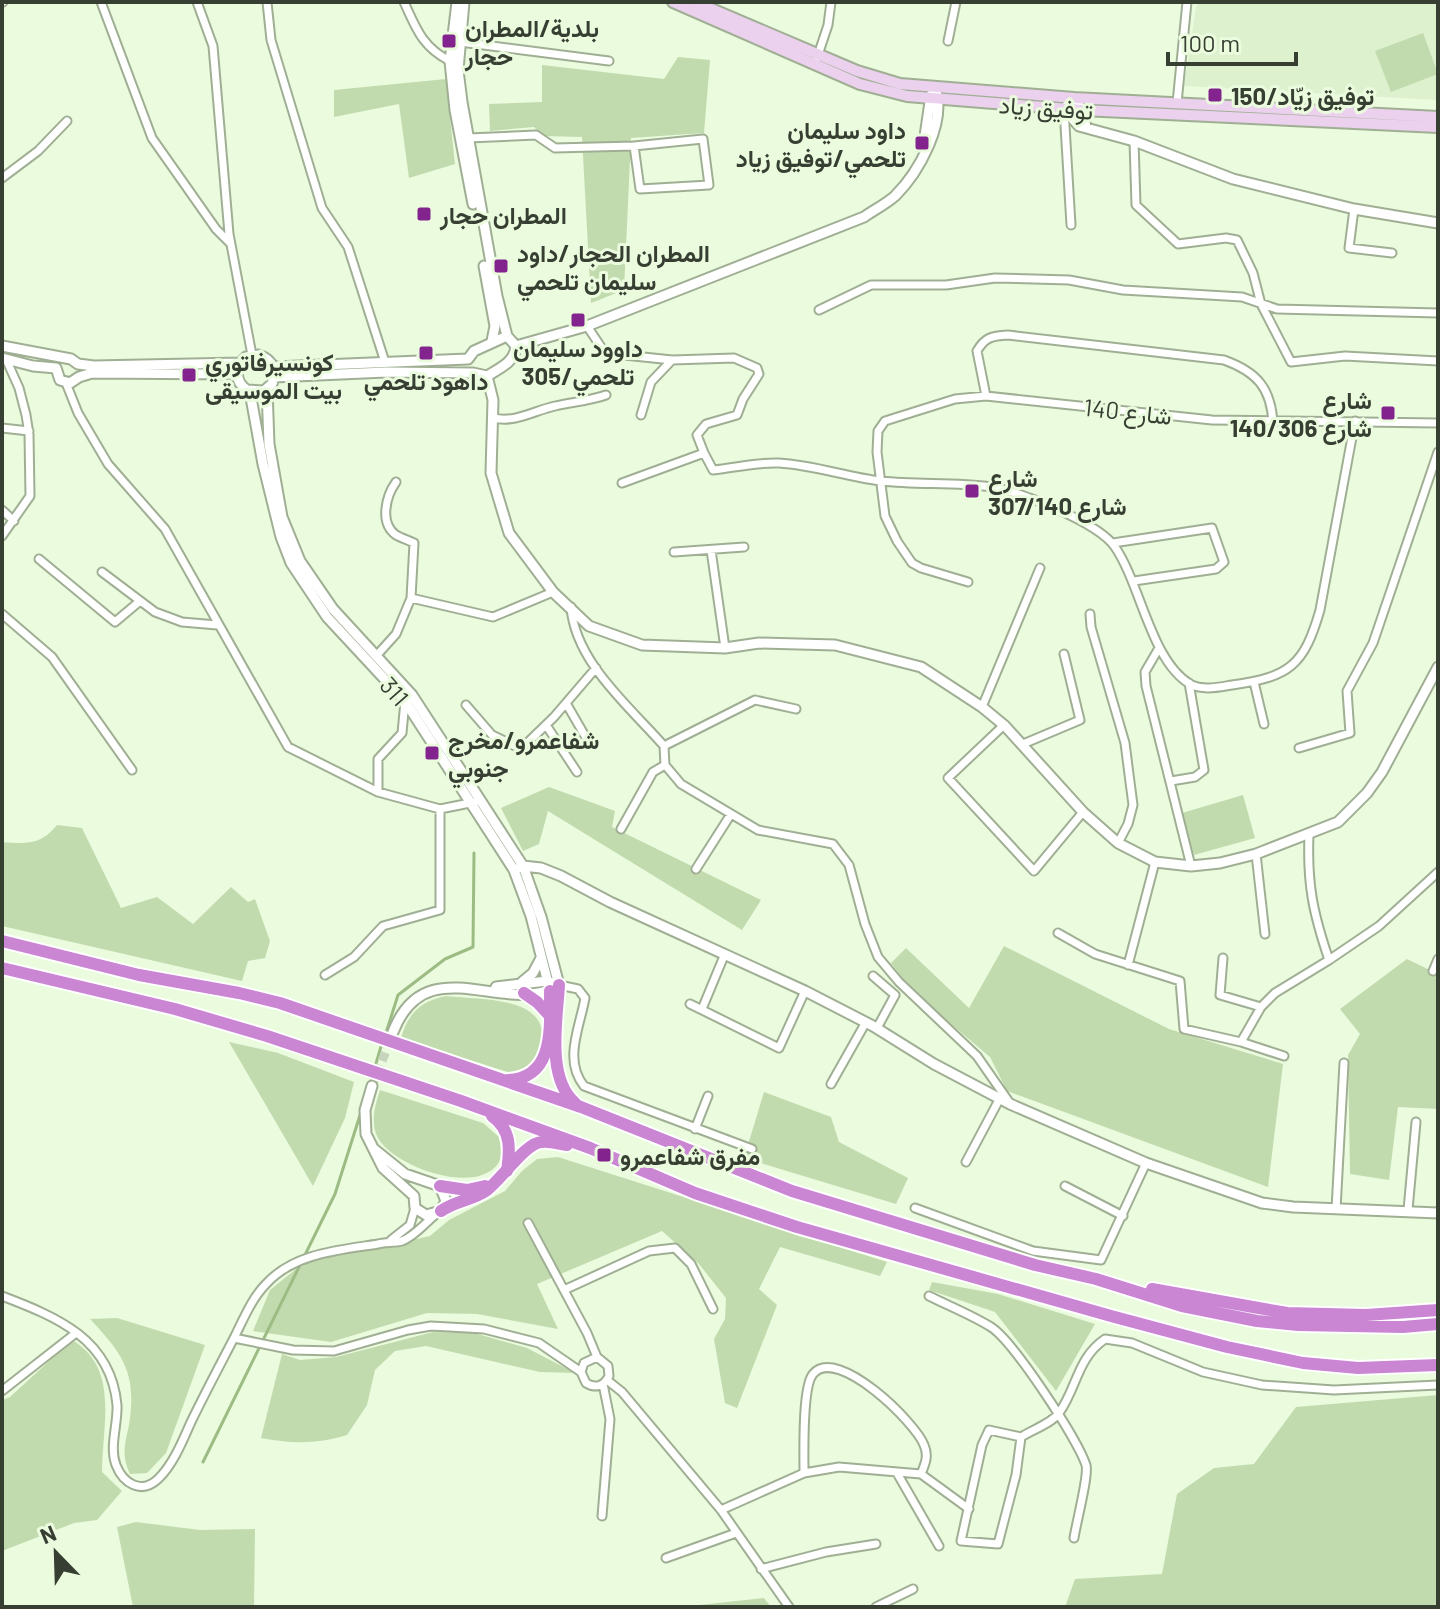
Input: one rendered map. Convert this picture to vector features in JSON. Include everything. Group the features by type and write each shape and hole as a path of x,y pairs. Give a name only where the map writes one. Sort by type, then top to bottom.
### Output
{"highway":[{"path":"2,941 139,975 262,998 581,1107 792,1191 1035,1265 1287,1313 1366,1315 1438,1310"},
{"path":"2,968 175,1009 461,1101 590,1148 695,1193 797,1227 1227,1347 1303,1363 1358,1368 1438,1365"},
{"path":"499,1080 523,1079 539,1069 545,1053 552,986"},
{"path":"552,986 557,1074 562,1088 581,1107"},
{"path":"520,989 550,1016"},
{"path":"461,1101 502,1124 510,1150 507,1173"},
{"path":"438,1213 492,1186 531,1144 541,1141 590,1148"},
{"path":"434,1184 467,1190 492,1186"},
{"path":"1096,1279 1182,1306 1257,1321 1363,1327 1438,1324"}],"main road":[{"name":"توفيق زياد","path":"673,2 816,59 934,95 1064,109 1438,127"},
{"name":"توفيق زياد","path":"695,2 816,59"},
{"name":"توفيق زياد","path":"934,95 1074,98 1438,117"}],"street":[{"path":"101,2 152,138 216,229 231,243"},
{"path":"197,2 213,46 231,243 252,355"},
{"path":"267,2 271,40 322,208 348,247 385,362"},
{"path":"404,2 424,44 450,61"},
{"path":"457,2 450,61 455,110 495,326 492,341"},
{"path":"464,2 458,70 468,138 488,253 507,336 516,346"},
{"path":"816,59 828,25 831,2"},
{"path":"948,41 956,2"},
{"path":"1177,103 1187,2"},
{"path":"460,42 609,61"},
{"path":"516,346 587,326 864,217 893,199 919,162 932,134 934,95"},
{"path":"1071,225 1064,109 1074,98 1082,110 1086,127"},
{"path":"1064,109 1072,121 1086,127 1134,141 1233,179 1354,209 1438,223"},
{"path":"2,178 38,151 67,121"},
{"path":"468,138 536,135 555,148 634,146 703,139 709,185 640,189 634,146"},
{"path":"1134,141 1136,205 1178,244 1226,238 1237,240 1253,273 1261,304 1291,362 1345,356 1438,361"},
{"path":"1354,209 1349,248 1392,253"},
{"path":"819,310 871,285 946,285 995,278 1069,280 1123,290 1242,297 1277,309 1438,313"},
{"path":"587,326 605,353 672,360 734,358 757,368 759,374 737,415 706,424 697,435 713,470 778,463 882,481 993,487 1070,515 1113,543 1134,581 1159,648 1189,683 1203,688 1254,682 1282,674 1299,660 1312,638 1320,610 1355,421"},
{"path":"986,396 977,351 991,336 1008,335 1224,360 1252,374 1268,393 1272,402 1273,423"},
{"path":"468,359 474,351 507,336"},
{"path":"2,346 94,366 240,363 252,355 265,357 274,372"},
{"path":"274,372 473,373 487,376 508,363 516,346"},
{"path":"4,359 56,368"},
{"path":"2,536 30,496 29,431 19,388 4,359"},
{"path":"56,368 65,359"},
{"path":"274,372 385,362 468,359"},
{"path":"468,359 473,373"},
{"path":"641,415 651,382 672,360"},
{"path":"240,363 236,374 241,386 250,392 267,389 274,372"},
{"path":"78,364 79,377"},
{"path":"56,368 57,376 66,383 78,413 108,464 165,529 288,747 378,792 440,809 476,802"},
{"path":"66,383 92,373 236,374"},
{"path":"487,376 493,400 491,473 509,533 553,592 589,626 642,645 725,648 759,643 835,645 921,667 1004,725 1083,812 1118,843 1155,862 1191,866 1220,863 1256,854 1338,822 1367,793 1382,772 1438,667"},
{"name":"311","path":"267,389 269,444 282,517 300,561 333,609 412,695 518,868 541,917 552,986"},
{"name":"311","path":"250,392 263,464 281,537 291,563 327,617 405,701 476,802"},
{"path":"493,418 513,420 557,405 581,403 606,395"},
{"name":"شارع 140","path":"968,582 912,563 897,541 885,516 877,452 878,431 885,421 955,399 986,396 1212,420 1438,423"},
{"path":"2,428 29,431"},
{"path":"1299,748 1350,733 1347,691 1373,643 1438,452"},
{"path":"622,483 704,453"},
{"path":"377,655 396,634 411,598 414,543 393,533 387,521 386,501 396,482"},
{"path":"2,510 14,521"},
{"path":"1113,543 1212,528 1224,562 1216,569 1134,581"},
{"path":"674,552 744,547"},
{"path":"711,550 725,648"},
{"path":"39,559 115,622 140,601"},
{"path":"982,707 1040,568"},
{"path":"102,572 155,612 182,622 217,625"},
{"path":"411,598 493,617 553,592"},
{"path":"571,607 573,626 596,668 664,746 665,765 681,784 758,830 833,844 849,865 865,924 878,957 899,982 977,1056 1010,1104"},
{"path":"2,614 52,657 132,770"},
{"path":"1090,614 1091,627 1125,743 1133,805 1118,843"},
{"path":"1159,648 1145,672 1146,686 1191,866"},
{"path":"1023,744 1080,720 1064,654"},
{"path":"466,705 492,735 521,749 596,668"},
{"path":"1254,682 1264,724"},
{"path":"1171,781 1195,777 1204,770 1189,683"},
{"path":"664,746 755,700 796,709"},
{"path":"378,792 378,759 402,733 405,701"},
{"path":"566,703 585,736"},
{"path":"546,725 577,772"},
{"path":"1004,725 948,778 1034,871 1083,812"},
{"path":"621,829 653,772 665,765"},
{"path":"325,975 354,957 383,926 440,910 440,809"},
{"path":"696,869 731,814"},
{"path":"1309,835 1307,874 1314,916 1329,960"},
{"path":"1256,854 1265,934"},
{"path":"1128,965 1155,862"},
{"path":"518,868 541,868 561,876 724,956 805,991 1010,1104 1146,1163 1262,1203 1438,1213"},
{"name":"311","path":"518,868 541,958 552,986"},
{"path":"1241,1042 1261,1007 1275,993 1379,926 1438,872"},
{"path":"1058,933 1095,954 1180,981 1184,1029 1284,1056"},
{"path":"702,1009 724,956"},
{"path":"520,989 541,958"},
{"path":"1223,958 1220,995 1261,1007"},
{"path":"1433,971 1438,959"},
{"path":"873,976 895,995 877,1028"},
{"path":"393,1032 405,1007 425,993 444,989 552,986 578,989 585,998 574,1049 574,1065 584,1086 752,1149"},
{"path":"690,1004 779,1048 805,991"},
{"path":"831,1084 866,1022"},
{"path":"1336,1209 1344,1063"},
{"path":"372,1086 364,1119 366,1134 383,1168 414,1196"},
{"path":"695,1129 708,1096"},
{"path":"966,1162 1000,1098"},
{"path":"1408,1210 1416,1122"},
{"path":"2,1296 45,1314 90,1342 109,1373 117,1406 114,1459 122,1477 135,1487 146,1486 157,1480 182,1443 244,1316 265,1284 280,1272 308,1258 409,1237 438,1213 446,1201 434,1184 405,1174 374,1149"},
{"path":"915,1208 1033,1251 1101,1260 1146,1163"},
{"path":"387,1242 410,1225 418,1187 434,1184"},
{"path":"1065,1186 1123,1216"},
{"path":"415,1208 426,1215 438,1213"},
{"path":"528,1223 597,1357 608,1366 605,1382 610,1419 602,1516"},
{"path":"564,1290 649,1251 675,1248 691,1264 713,1309"},
{"path":"929,1296 991,1327 1003,1337 1058,1415 1087,1467 1074,1538"},
{"path":"234,1338 293,1350 334,1351 408,1330 458,1326 499,1332 539,1343 581,1372"},
{"path":"2,1391 76,1333"},
{"path":"1021,1437 1016,1475 998,1544 961,1541 982,1445 989,1430 1021,1437 1058,1415 1081,1364 1094,1346 1105,1339 1132,1343 1203,1372 1262,1385 1334,1390 1438,1385"},
{"path":"597,1357 584,1363 581,1372 583,1380 590,1385 605,1382 622,1392 721,1510 789,1607"},
{"path":"804,1473 809,1381 817,1370 826,1368 848,1373 873,1388 919,1434 927,1458 921,1474"},
{"path":"721,1510 804,1473 839,1467 921,1474 969,1509"},
{"path":"897,1473 939,1546"},
{"path":"666,1558 736,1533"},
{"path":"761,1569 826,1552 876,1544"},
{"path":"876,1607 913,1589"}],"shaded area":[{"path":"1197,2 1438,2 1438,100 1184,86"},
{"path":"1423,33 1438,74 1391,92 1375,51"},
{"path":"678,57 710,60 704,133 631,138 624,290 591,303 582,137 543,136 534,127 490,131 489,104 542,102 542,65 664,79"},
{"path":"446,79 455,164 409,178 399,104 334,117 334,90"},
{"path":"549,787 615,811 612,827 761,900 742,930 548,811 539,844 523,851 501,808"},
{"path":"1243,795 1255,838 1194,855 1182,813"},
{"path":"57,825 82,828 121,908 157,897 193,924 231,887 248,902 255,899 270,941 265,958 248,961 242,981 2,926 2,842 39,840"},
{"path":"1004,946 1169,1029 1283,1064 1268,1187 1007,1091 990,1057 913,992 891,963 906,948 969,1008"},
{"path":"1407,959 1438,974 1438,1109 1398,1107 1389,1180 1350,1174 1348,1055 1360,1034 1340,1009"},
{"path":"446,996 502,1002 532,1013 540,1025 543,1041 537,1064 523,1073 511,1073 401,1038 407,1022 417,1010 429,1001"},
{"path":"229,1042 278,1053 354,1082 345,1118 313,1186"},
{"path":"380,1090 483,1123 499,1137 499,1162 488,1172 473,1177 456,1177 418,1168 401,1159 378,1138 374,1126"},
{"path":"764,1092 831,1117 839,1142 908,1178 896,1204 744,1158"},
{"path":"558,1157 887,1262 880,1276 780,1247 759,1289 777,1305 737,1408 725,1403 714,1339 725,1319 726,1298 699,1264 662,1231 537,1284 558,1329 477,1314 427,1313 331,1342 253,1331 270,1290 296,1269 331,1253 430,1236 449,1220 505,1191 537,1159"},
{"path":"932,1282 998,1294 1095,1324 1056,1391 995,1312 929,1290"},
{"path":"117,1318 205,1345 166,1453 147,1473 130,1474 125,1461 131,1392 125,1366 112,1344 90,1319"},
{"path":"433,1332 474,1333 527,1348 575,1373 540,1372 426,1346 395,1351 375,1370 367,1405 347,1435 304,1442 261,1438 282,1354 300,1360 336,1357"},
{"path":"72,1340 87,1352 103,1382 102,1472 122,1491 97,1520 74,1523 2,1551 2,1400 10,1397"},
{"path":"1438,1395 1438,1607 1065,1607 1075,1579 1162,1574 1177,1494 1214,1468 1254,1464 1296,1407"},
{"path":"136,1522 200,1530 255,1529 254,1607 133,1607 117,1527"},
{"path":"764,1598 771,1607 689,1607 690,1606"}],"waterway":[{"path":"385,1036 398,995 445,959 473,947 474,853"},
{"path":"375,1067 382,1043"},
{"path":"203,1462 335,1194 361,1112"}],"tunnel":[{"path":"372,1086 392,1036"}],"place":[{"name":"بلدية/المطران حجار","path":"449,41"},
{"name":"توفيق زيّاد/150","path":"1215,95"},
{"name":"داود سليمان تلحمي/توفيق زياد","path":"922,143"},
{"name":"المطران حجار","path":"424,214"},
{"name":"المطران الحجار/داود سليمان تلحمي","path":"501,266"},
{"name":"داوود سليمان تلحمي/305","path":"578,320"},
{"name":"داهود تلحمي","path":"426,353"},
{"name":"كونسيرفاتوري بيت الموسيقى","path":"189,375"},
{"name":"شارع 140/شارع 306","path":"1388,413"},
{"name":"شارع 307/شارع 140","path":"972,491"},
{"name":"شفاعمرو/مخرج جنوبي","path":"432,753"},
{"name":"مفرق شفاعمرو","path":"604,1155"}]}
